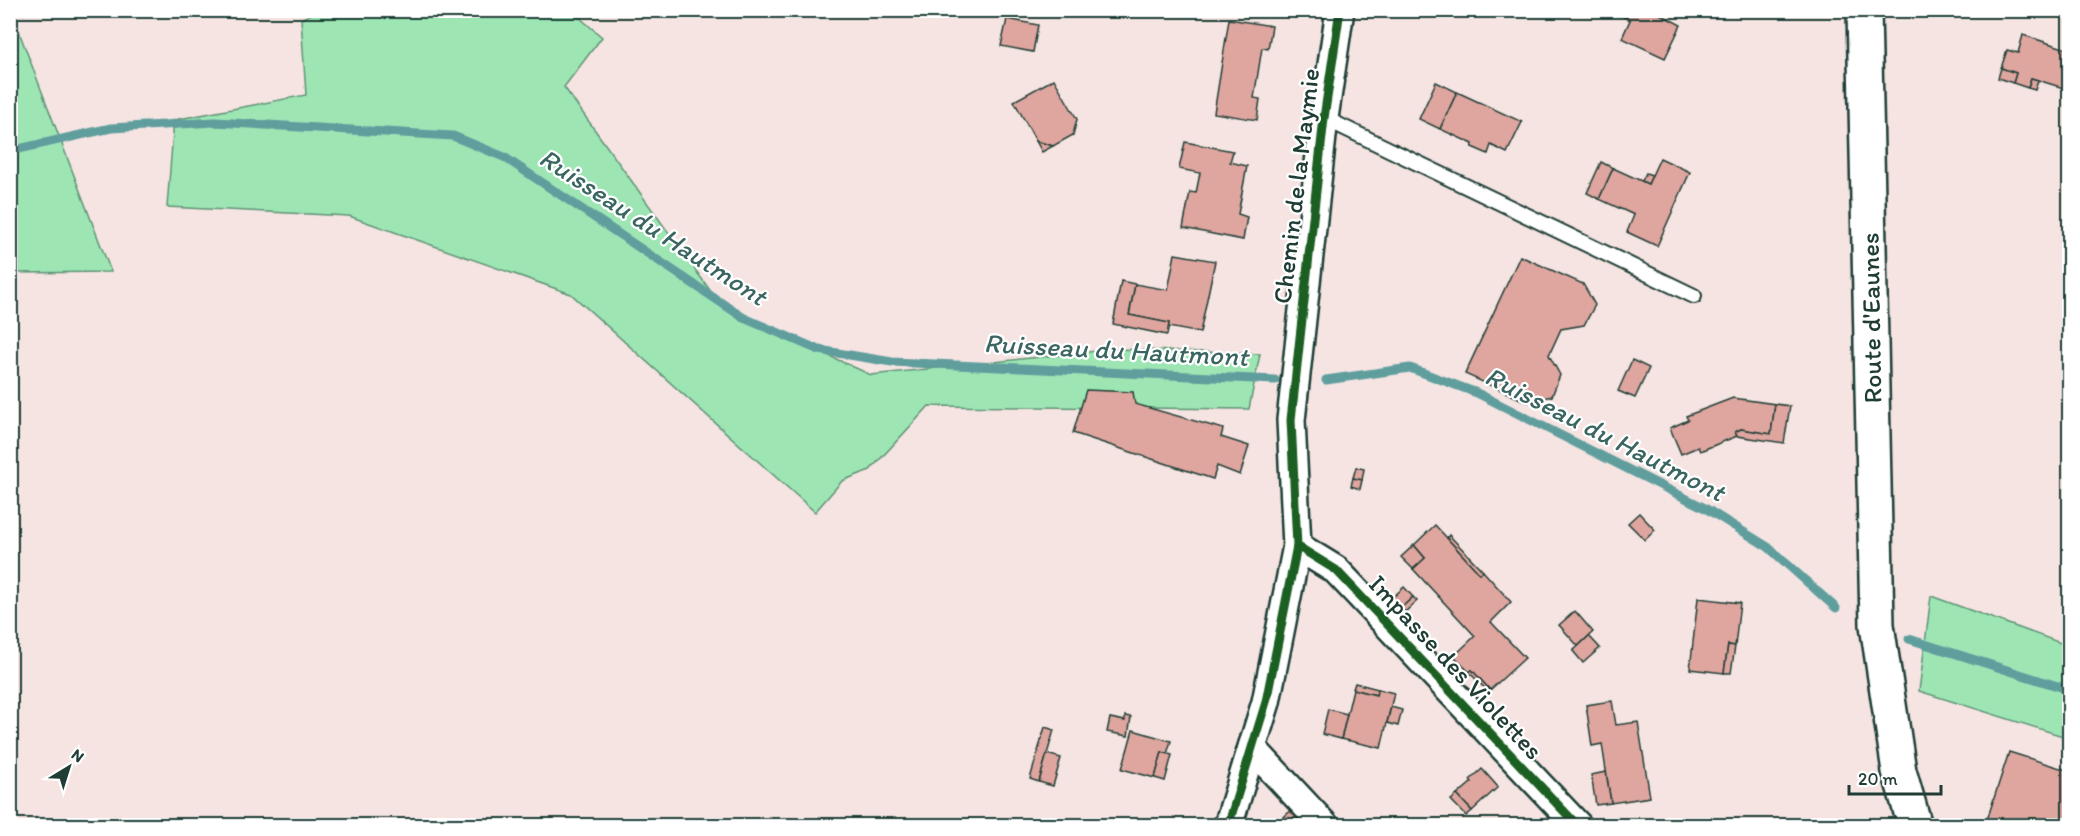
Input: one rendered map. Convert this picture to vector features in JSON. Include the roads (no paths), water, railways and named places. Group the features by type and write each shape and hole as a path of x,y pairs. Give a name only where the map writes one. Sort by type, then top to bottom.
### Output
{"main road":[{"name":"Route d'Eaunes","path":"1864,10 1877,625 1899,771 1915,825"}],"street":[{"name":"Chemin de la Maymie","path":"1228,825 1266,702 1297,546 1291,420 1324,118 1340,10"},
{"name":"Impasse des Violettes","path":"1297,546 1336,570 1578,825"},
{"path":"1252,748 1325,825"}],"lane":[{"path":"1324,118 1694,296"}],"waterway":[{"name":"Ruisseau du Hautmont","path":"10,151 111,128 215,122 453,136 504,157 744,318 819,350 892,362 1275,380"},
{"name":"Ruisseau du Hautmont","path":"1326,380 1410,368 1477,393 1705,508 1768,547 1836,608"},
{"name":"Ruisseau du Hautmont","path":"1909,639 2070,690"}]}
